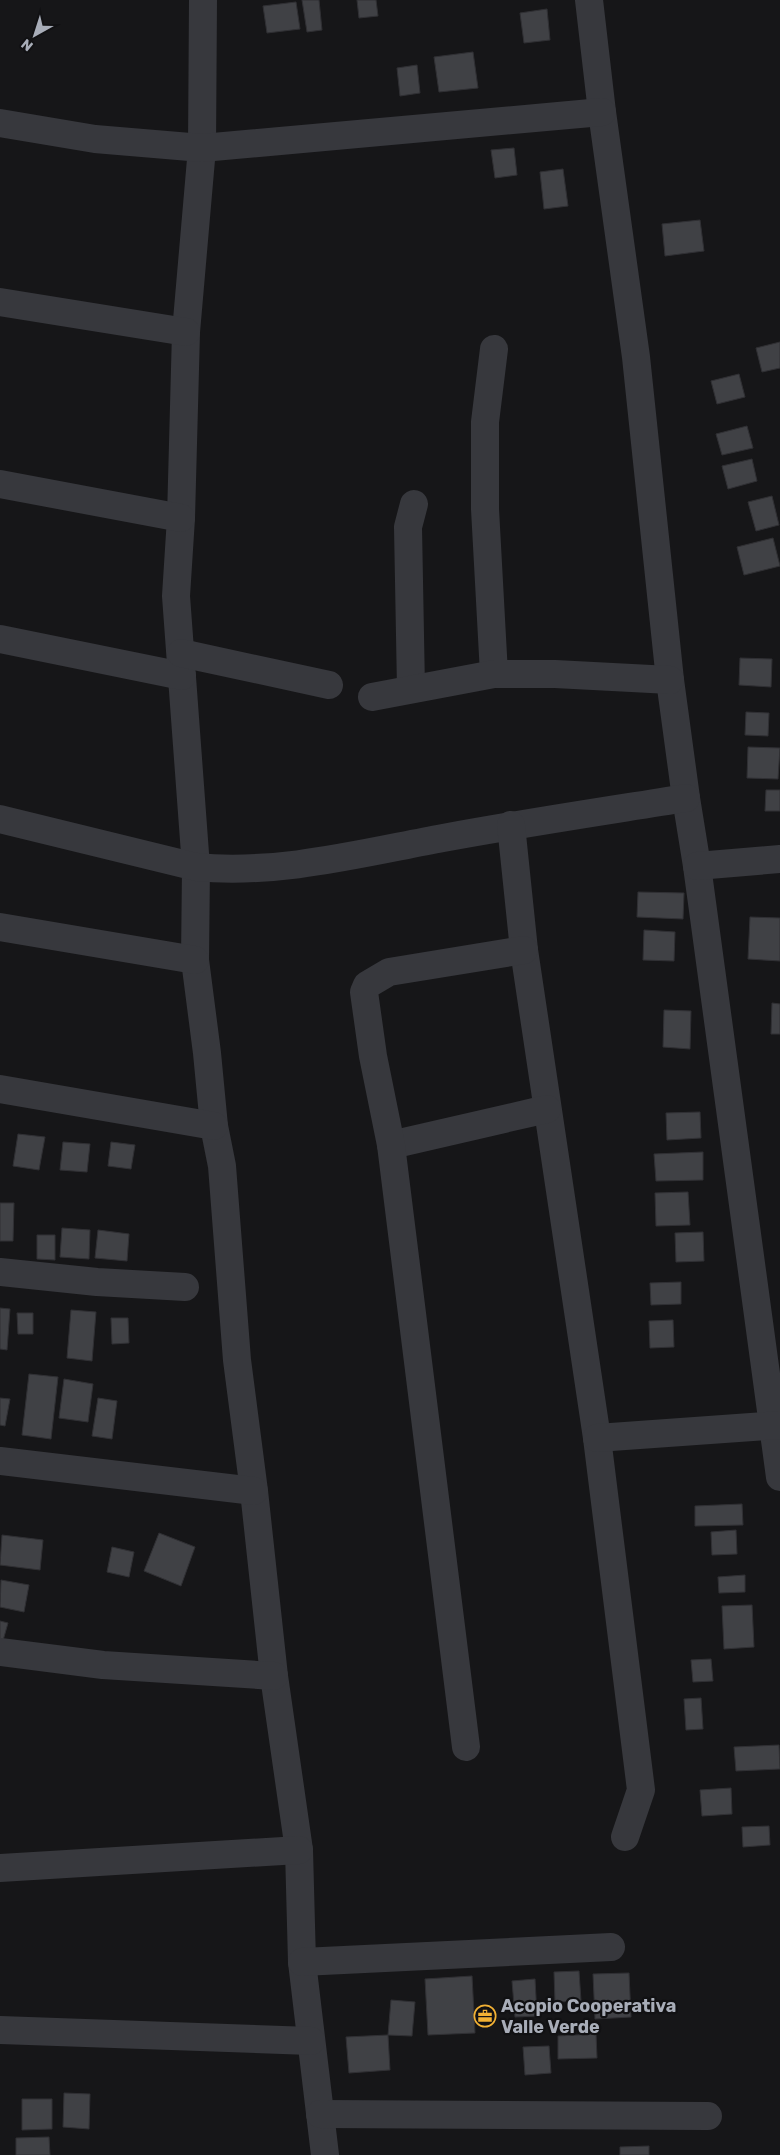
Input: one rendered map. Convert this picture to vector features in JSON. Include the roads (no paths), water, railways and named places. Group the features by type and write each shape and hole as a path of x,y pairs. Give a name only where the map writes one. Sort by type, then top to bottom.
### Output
{"street":[{"path":"203,0 202,148 186,332 182,518 176,596 196,867 195,960 208,1053 214,1126 222,1166 237,1360 254,1491 274,1676 299,1850 302,1962 325,2155"},
{"path":"589,0 602,112 636,357 670,680 777,1425 780,1477"},
{"path":"0,124 95,138 202,148 602,112"},
{"path":"0,302 186,332"},
{"path":"494,349 485,422 485,509 494,674"},
{"path":"0,484 182,518"},
{"path":"412,689 408,526 414,504"},
{"path":"0,639 329,685"},
{"path":"372,697 494,674 555,674 670,680"},
{"path":"0,819 196,867 226,870 294,865 511,825 686,798"},
{"path":"511,825 524,950 597,1438 641,1790 625,1837"},
{"path":"698,866 780,859"},
{"path":"0,927 195,960"},
{"path":"466,1747 391,1145 373,1056 364,992 367,985 389,972 524,950"},
{"path":"0,1088 214,1126"},
{"path":"391,1145 547,1109"},
{"path":"0,1272 97,1282 185,1287"},
{"path":"597,1438 777,1425"},
{"path":"0,1461 254,1491"},
{"path":"0,1652 103,1665 274,1676"},
{"path":"0,1868 299,1850"},
{"path":"302,1962 611,1947"},
{"path":"0,2030 312,2041"},
{"path":"320,2114 708,2116"}],"place":[{"name":"Acopio Cooperativa Valle Verde","path":"485,2016"}]}
